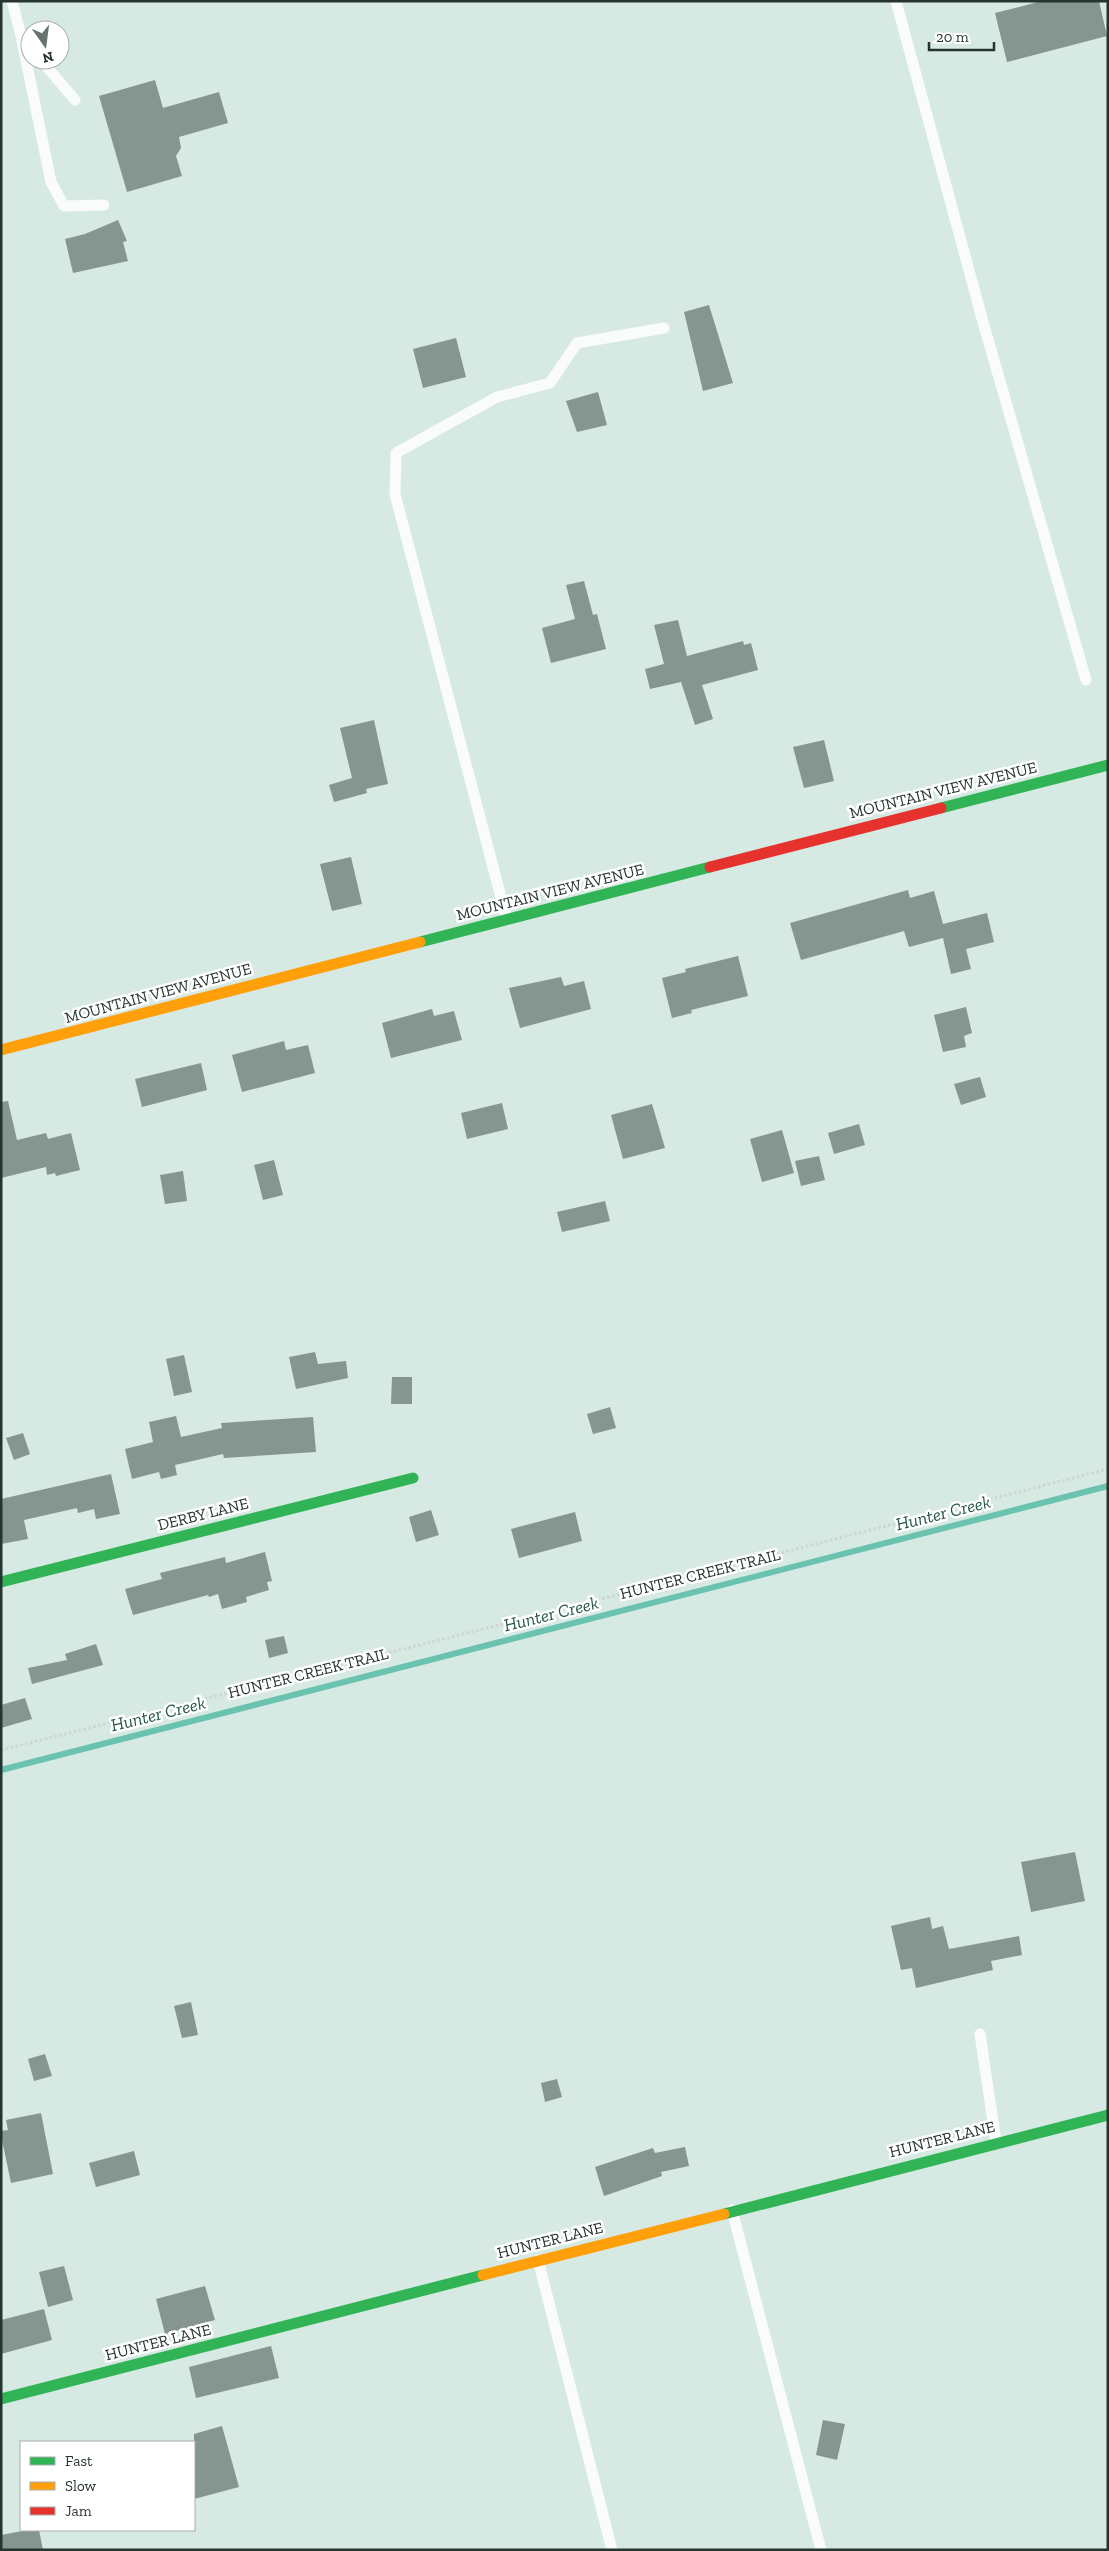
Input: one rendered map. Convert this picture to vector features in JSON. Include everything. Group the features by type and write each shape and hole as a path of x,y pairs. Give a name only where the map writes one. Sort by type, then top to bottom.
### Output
{"street":[{"name":"MOUNTAIN VIEW AVENUE","path":"1,1050 1108,765"},
{"name":"DERBY LANE","path":"1,1582 413,1478"},
{"name":"HUNTER LANE","path":"1,2399 996,2142 1108,2115"}],"lane":[{"path":"12,1 20,32"},
{"path":"896,1 983,322 1086,680"},
{"path":"28,70 44,148 56,190 64,206 104,205"},
{"path":"50,70 76,100"},
{"path":"508,920 395,494 396,454 497,397 550,383 578,343 664,328"},
{"path":"980,2034 996,2142"},
{"path":"732,2210 821,2550"},
{"path":"538,2260 612,2550"}],"path":[{"name":"HUNTER CREEK TRAIL","path":"1,1750 544,1614 1108,1469"}],"building":[{"path":"1042,1 1099,1 1107,36 1007,62 995,13"},
{"path":"155,80 163,108 219,92 228,123 179,137 181,148 176,156 182,176 127,192 99,96"},
{"path":"118,220 127,241 123,242 128,261 73,273 65,239 85,234"},
{"path":"709,305 733,383 703,391 684,312"},
{"path":"456,338 466,377 423,388 413,349"},
{"path":"598,392 607,425 577,432 566,401"},
{"path":"584,581 593,615 597,614 606,649 551,663 542,628 575,619 566,585"},
{"path":"678,620 687,656 743,641 744,645 751,643 758,670 702,685 713,719 695,725 681,682 650,689 645,669 664,664 654,625"},
{"path":"374,720 388,784 366,789 367,793 334,802 329,785 352,778 340,728"},
{"path":"824,740 834,781 804,788 793,747"},
{"path":"351,857 362,904 332,911 320,864"},
{"path":"908,890 910,898 934,891 943,924 987,913 994,942 966,949 971,969 951,974 943,938 909,947 904,931 801,960 790,923"},
{"path":"738,956 748,996 691,1010 692,1013 672,1018 662,978 686,972 685,969"},
{"path":"561,977 564,986 584,981 591,1009 520,1028 509,988"},
{"path":"966,1007 972,1033 964,1036 966,1047 943,1052 934,1015"},
{"path":"432,1009 434,1016 454,1011 462,1040 391,1058 382,1023"},
{"path":"284,1041 286,1050 308,1045 315,1073 242,1092 232,1055"},
{"path":"201,1063 207,1090 142,1107 135,1079"},
{"path":"980,1077 986,1097 961,1105 954,1084"},
{"path":"8,1101 17,1140 46,1133 48,1139 71,1133 80,1170 56,1176 55,1173 47,1175 46,1167 1,1178 1,1102"},
{"path":"502,1103 508,1129 467,1139 461,1113"},
{"path":"652,1104 665,1148 623,1159 611,1115"},
{"path":"859,1124 865,1145 834,1154 828,1133"},
{"path":"782,1130 794,1173 762,1182 750,1139"},
{"path":"819,1156 825,1180 801,1186 795,1161"},
{"path":"274,1160 283,1195 263,1200 254,1165"},
{"path":"183,1171 187,1201 165,1204 160,1175"},
{"path":"605,1201 610,1221 562,1232 557,1212"},
{"path":"315,1352 318,1364 346,1361 348,1378 296,1389 289,1357"},
{"path":"184,1355 192,1392 174,1396 166,1359"},
{"path":"392,1377 412,1377 412,1404 391,1404"},
{"path":"610,1407 616,1428 593,1434 587,1414"},
{"path":"176,1416 181,1437 222,1428 221,1423 313,1417 316,1452 224,1458 223,1454 175,1465 177,1475 161,1479 159,1472 132,1479 125,1449 153,1442 149,1422"},
{"path":"23,1433 30,1454 14,1460 6,1438"},
{"path":"111,1474 120,1514 96,1519 94,1509 78,1513 77,1508 24,1520 28,1539 1,1544 1,1499"},
{"path":"431,1510 439,1535 416,1542 409,1517"},
{"path":"575,1512 582,1541 519,1558 511,1529"},
{"path":"265,1552 272,1581 267,1582 269,1590 246,1597 247,1602 222,1609 218,1594 209,1597 208,1595 133,1615 125,1589 162,1579 160,1573 225,1557 226,1563"},
{"path":"284,1636 288,1653 269,1658 265,1640"},
{"path":"96,1644 103,1665 32,1684 28,1668 67,1660 65,1654"},
{"path":"25,1698 32,1719 1,1728 1,1705"},
{"path":"1075,1852 1085,1901 1031,1912 1021,1862"},
{"path":"930,1917 932,1929 943,1926 949,1949 1019,1936 1022,1955 991,1961 993,1970 916,1988 912,1968 901,1970 891,1926"},
{"path":"191,2002 198,2035 182,2038 174,2006"},
{"path":"45,2054 52,2076 34,2081 28,2059"},
{"path":"557,2079 562,2097 545,2102 541,2083"},
{"path":"41,2113 53,2174 11,2183 1,2131 8,2130 6,2120"},
{"path":"685,2147 689,2166 661,2172 662,2176 604,2196 595,2167 653,2148 655,2153"},
{"path":"134,2151 140,2175 96,2187 89,2163"},
{"path":"64,2266 73,2300 48,2307 39,2272"},
{"path":"205,2286 215,2320 165,2334 156,2299"},
{"path":"44,2309 52,2340 1,2354 1,2320"},
{"path":"271,2346 279,2378 196,2398 189,2367"},
{"path":"823,2420 845,2424 837,2460 816,2455"},
{"path":"222,2426 239,2487 195,2499 194,2434"},
{"path":"23,2531 39,2531 43,2550 1,2550 1,2535"}],"waterway":[{"name":"Hunter Creek","path":"1,1770 1108,1486"}],"traffic: fast":[{"path":"941,808 1108,765"},
{"path":"420,942 710,867"},
{"path":"1,1582 413,1478"},
{"path":"724,2214 1108,2115"},
{"path":"1,2399 483,2275"}],"traffic: slow":[{"path":"1,1050 420,942"},
{"path":"483,2275 724,2214"}],"traffic: jam":[{"path":"710,867 941,808"}]}
